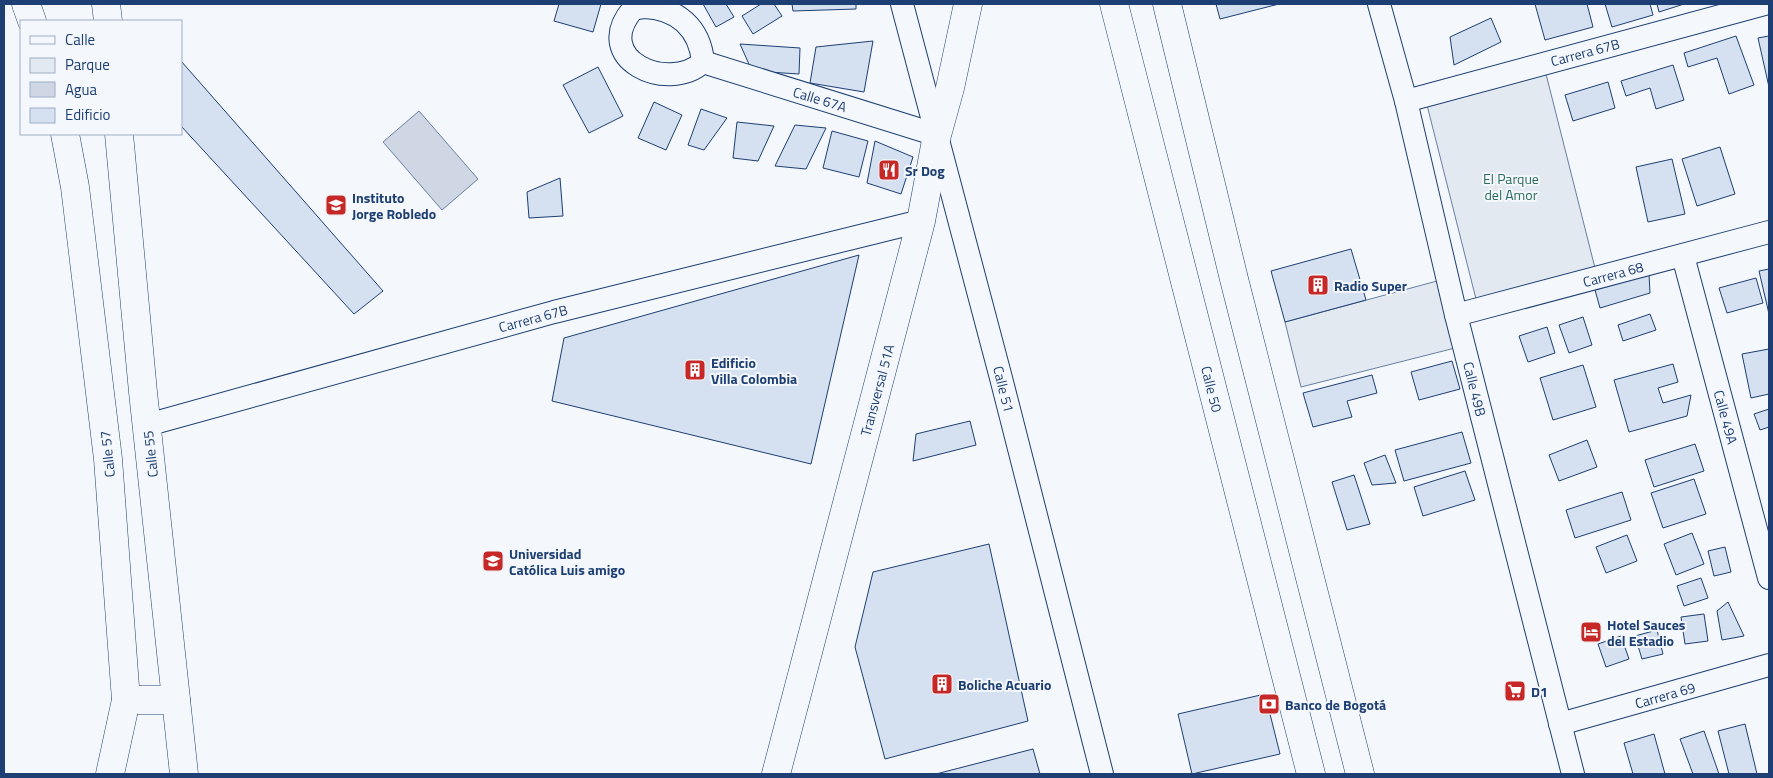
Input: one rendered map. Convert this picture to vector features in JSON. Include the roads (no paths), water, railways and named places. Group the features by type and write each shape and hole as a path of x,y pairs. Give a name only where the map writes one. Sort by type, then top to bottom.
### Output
{"main road":[{"path":"26,4 32,20"},
{"path":"106,4 108,20"},
{"name":"Transversal 51A","path":"776,774 922,221 937,134 950,88 968,4"},
{"name":"Calle 50","path":"1114,4 1311,774"},
{"path":"1167,4 1231,270 1360,774"},
{"name":"Calle 57","path":"65,135 75,187 108,459 126,700 112,770"},
{"name":"Calle 55","path":"119,135 184,774"},
{"path":"126,700 176,700"}],"street":[{"name":"Calle 51","path":"902,4 1102,774"},
{"name":"Calle 49B","path":"1379,4 1406,101 1456,315 1573,774"},
{"name":"Carrera 67B","path":"1406,101 1765,4"},
{"name":"Calle 67A","path":"702,62 937,134"},
{"name":"Carrera 67B","path":"147,424 554,312 922,221"},
{"name":"Carrera 68","path":"1456,315 1769,232"},
{"name":"Calle 49A","path":"1682,256 1769,578"},
{"name":"Carrera 69","path":"1560,724 1769,666"}],"water":[{"path":"419,111 478,179 442,210 383,142"}],"place":[{"name":"Sr Dog","path":"889,170"},
{"name":"Instituto Jorge Robledo","path":"336,205"},
{"name":"Radio Super","path":"1318,285"},
{"name":"Edificio Villa Colombia","path":"695,370"},
{"name":"Universidad Católica Luis amigo","path":"493,561"},
{"name":"Hotel Sauces del Estadio","path":"1591,632"},
{"name":"Boliche Acuario","path":"942,684"},
{"name":"D1","path":"1515,691"},
{"name":"Banco de Bogotá","path":"1269,704"}],"park label":[{"name":"El Parque del Amor","path":"1511,186"}]}
